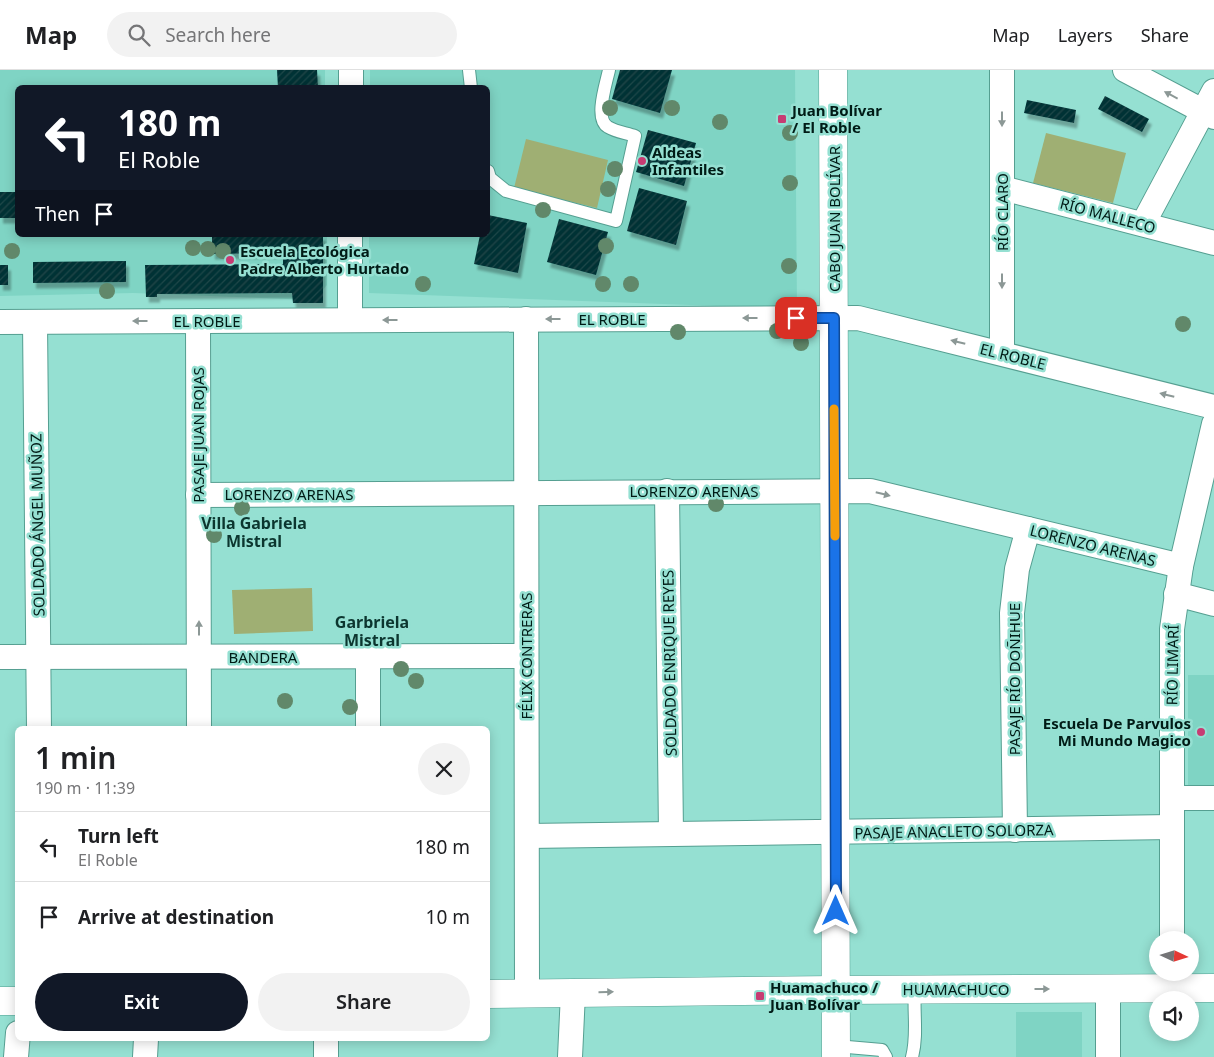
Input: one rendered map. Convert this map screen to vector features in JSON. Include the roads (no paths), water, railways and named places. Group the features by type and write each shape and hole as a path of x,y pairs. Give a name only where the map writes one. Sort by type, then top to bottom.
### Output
{"street":[{"path":"351,70 351,85"},
{"name":"CABO JUAN BOLÍVAR","path":"833,70 836,1052"},
{"name":"RÍO CLARO","path":"1002,70 1002,354"},
{"path":"1125,70 1210,107 1143,224"},
{"name":"RÍO MALLECO","path":"1002,188 1214,243"},
{"path":"350,237 350,320"},
{"name":"EL ROBLE","path":"0,322 858,318 1214,407"},
{"name":"FÉLIX CONTRERAS","path":"526,319 527,994"},
{"name":"PASAJE JUAN ROJAS","path":"198,321 200,726"},
{"name":"SOLDADO ÁNGEL MUÑOZ","path":"35,322 39,726"},
{"name":"RÍO LIMARÍ","path":"1172,931 1172,629 1176,594 1214,424"},
{"name":"SOLDADO ENRIQUE REYES","path":"667,491 671,834"},
{"name":"LORENZO ARENAS","path":"198,495 870,491 1182,566"},
{"name":"PASAJE RÍO DOÑIHUE","path":"1015,830 1012,612 1017,569 1028,529"},
{"path":"1176,594 1214,604"},
{"path":"368,656 368,726"},
{"name":"BANDERA","path":"0,657 526,656"},
{"path":"1172,798 1214,798"},
{"name":"PASAJE ANACLETO SOLORZA","path":"527,836 1172,827"},
{"name":"HUAMACHUCO","path":"490,994 1108,988 1164,981"},
{"name":"HUAMACHUCO","path":"1177,981 1214,988"},
{"path":"1108,988 1108,1057"},
{"path":"570,1057 573,993"},
{"path":"0,1001 15,1000"},
{"path":"16,1057 17,1041"},
{"path":"145,1057 146,1041"},
{"path":"326,1041 326,1057"}],"lane":[{"path":"470,70 471,85"},
{"path":"490,178 506,191 616,221 635,136 608,127 602,122 600,114 609,70"},
{"path":"912,1057 916,1044 913,1006 915,989"},
{"path":"836,1052 882,1050 886,1057"}],"place":[{"name":"Juan Bolívar / El Roble","path":"782,119"},
{"name":"Aldeas Infantiles","path":"642,161"},
{"name":"Escuela Ecológica Padre Alberto Hurtado","path":"230,260"},
{"name":"Escuela De Parvulos Mi Mundo Magico","path":"1201,732"},
{"name":"Huamachuco / Juan Bolívar","path":"760,996"}],"district":[{"name":"Villa Gabriela Mistral","path":"254,532"},
{"name":"Garbriela Mistral","path":"372,631"}]}
